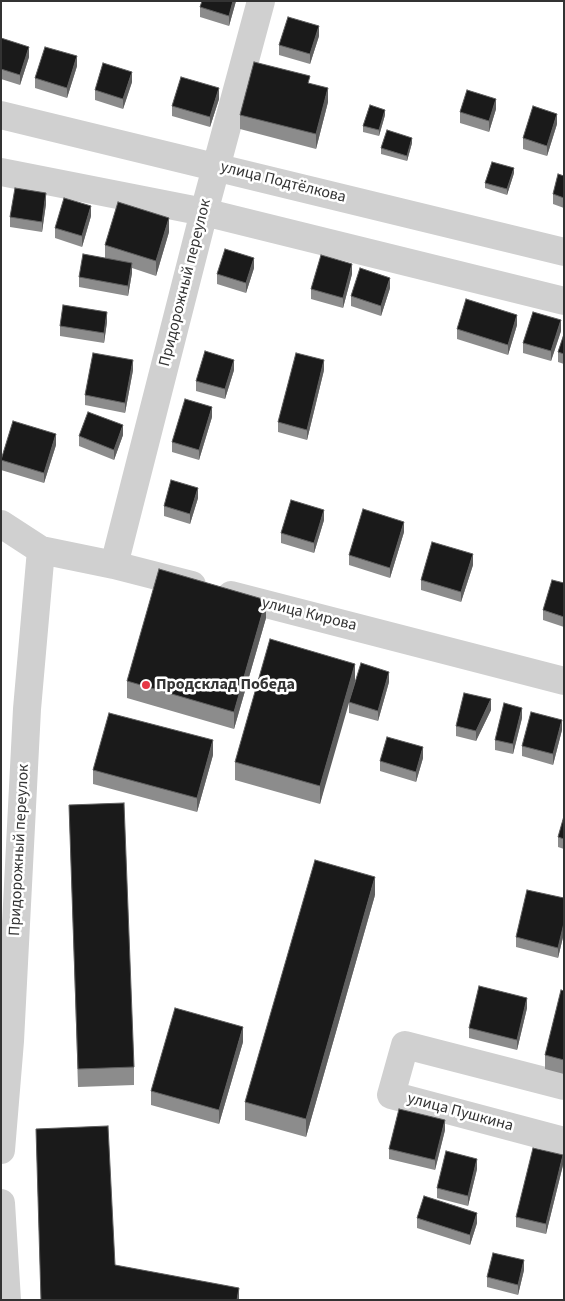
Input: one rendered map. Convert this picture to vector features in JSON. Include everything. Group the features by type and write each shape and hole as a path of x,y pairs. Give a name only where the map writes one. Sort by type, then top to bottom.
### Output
{"street":[{"name":"Придорожный переулок","path":"114,565 204,212 261,1"},
{"name":"улица Подтёлкова","path":"1,115 564,252"},
{"path":"1,172 204,212 564,301"},
{"name":"улица Кирова","path":"1,524 41,550 114,565 564,681"},
{"name":"Придорожный переулок","path":"1,1150 10,1042 27,710 41,550"},
{"name":"улица Пушкина","path":"564,1086 404,1045 391,1095 564,1140"},
{"path":"1,1203 7,1300"}],"building":[{"path":"202,1 233,1 229,16 200,7"},
{"path":"288,17 319,26 310,54 279,45"},
{"path":"1,38 29,47 20,75 1,69"},
{"path":"45,47 77,56 67,88 35,78"},
{"path":"254,62 310,76 308,83 328,88 316,134 240,115"},
{"path":"103,63 132,72 123,99 95,90"},
{"path":"181,77 219,88 210,117 172,106"},
{"path":"467,90 496,99 489,121 460,112"},
{"path":"370,105 385,110 379,130 363,126"},
{"path":"533,106 557,114 547,146 523,138"},
{"path":"387,130 412,138 407,156 381,148"},
{"path":"492,162 514,168 507,189 485,183"},
{"path":"558,174 564,176 564,198 553,194"},
{"path":"15,188 46,193 42,222 10,217"},
{"path":"64,198 91,206 82,236 55,228"},
{"path":"118,202 169,218 156,261 105,245"},
{"path":"225,249 254,258 246,283 217,274"},
{"path":"83,254 132,263 128,286 79,277"},
{"path":"321,255 352,264 343,298 311,289"},
{"path":"360,268 390,278 381,306 351,296"},
{"path":"466,299 517,315 508,345 457,329"},
{"path":"63,305 107,312 104,333 60,326"},
{"path":"533,312 561,320 551,351 523,343"},
{"path":"564,334 564,354 558,352"},
{"path":"205,351 234,360 225,389 196,381"},
{"path":"93,353 133,360 125,403 85,395"},
{"path":"296,353 324,360 307,430 278,422"},
{"path":"185,399 212,407 199,450 172,442"},
{"path":"88,412 123,425 114,450 79,436"},
{"path":"13,421 56,434 44,473 1,460"},
{"path":"171,480 198,488 190,514 164,506"},
{"path":"291,500 324,510 314,543 281,533"},
{"path":"363,509 404,522 390,568 349,555"},
{"path":"432,542 473,554 461,592 421,580"},
{"path":"159,569 266,600 234,712 127,681"},
{"path":"552,580 564,583 564,617 543,610"},
{"path":"270,639 355,664 320,786 235,762"},
{"path":"361,663 389,672 378,711 349,702"},
{"path":"464,693 491,699 476,731 456,726"},
{"path":"504,703 522,708 513,744 495,740"},
{"path":"531,712 562,720 553,754 522,746"},
{"path":"109,713 213,740 197,798 93,770"},
{"path":"387,737 423,747 416,772 380,761"},
{"path":"124,803 134,1067 78,1069 69,805"},
{"path":"564,816 564,839 558,837"},
{"path":"315,860 375,877 306,1119 245,1102"},
{"path":"527,890 564,898 564,923 558,948 516,937"},
{"path":"479,986 527,998 517,1040 469,1028"},
{"path":"561,990 564,991 564,1060 545,1055"},
{"path":"175,1008 243,1027 219,1110 151,1091"},
{"path":"399,1109 445,1120 435,1160 389,1149"},
{"path":"108,1126 115,1265 239,1288 237,1300 41,1300 36,1129"},
{"path":"533,1148 563,1155 546,1224 516,1217"},
{"path":"446,1151 477,1159 468,1196 437,1188"},
{"path":"424,1196 477,1213 470,1235 417,1218"},
{"path":"493,1253 524,1260 518,1285 487,1277"}],"place":[{"name":"Продсклад Победа","path":"146,685"}]}
